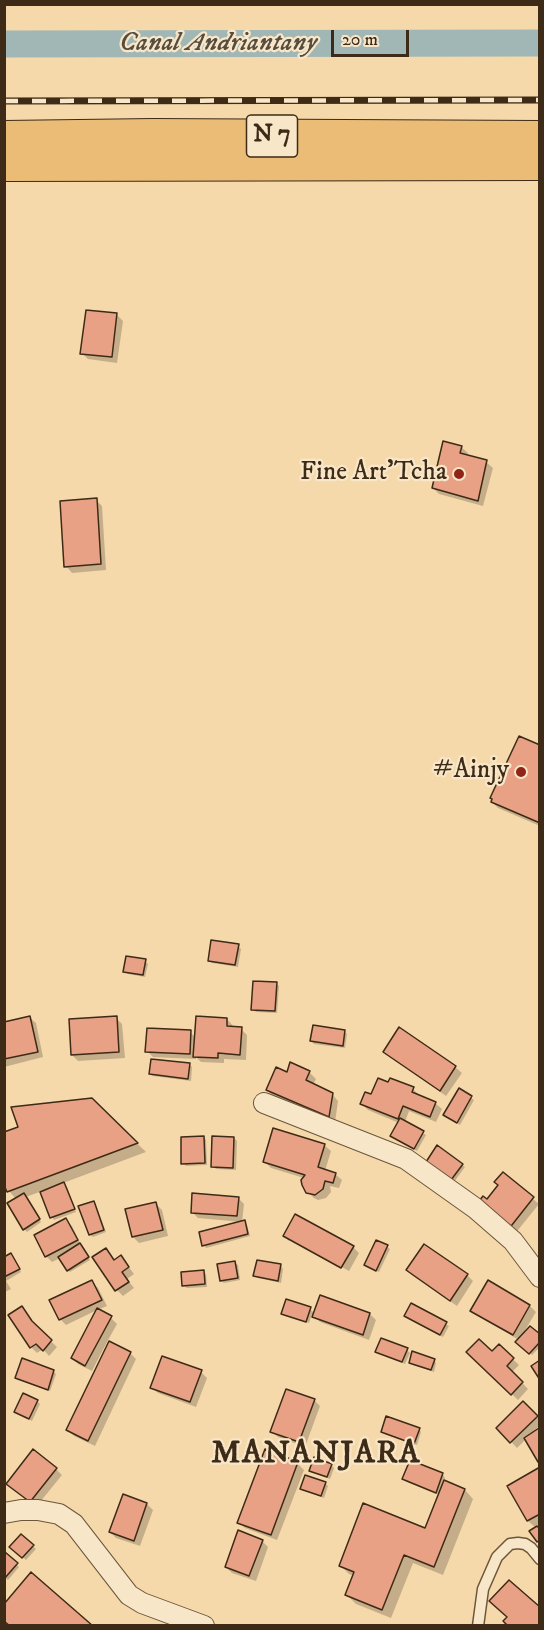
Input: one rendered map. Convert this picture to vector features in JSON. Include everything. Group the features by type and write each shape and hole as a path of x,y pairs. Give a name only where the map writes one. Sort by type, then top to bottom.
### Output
{"main road":[{"name":"N 7","path":"4,137 153,135 540,137"},
{"name":"N 7","path":"4,165 540,164"}],"street":[{"path":"264,1103 406,1160 475,1208 513,1241 540,1277"},
{"path":"4,1513 29,1510 59,1514 74,1524 129,1595 204,1626"}],"lane":[{"path":"478,1626 483,1589 497,1557 510,1544 518,1543 531,1548 540,1559"}],"building":[{"path":"86,310 117,313 112,357 80,354"},
{"name":"Fine Art'Tcha","path":"443,441 462,446 460,453 487,460 478,501 432,488"},
{"path":"97,498 101,564 64,567 60,501"},
{"name":"#Ainjy","path":"519,736 540,745 540,823 491,802 490,798"},
{"path":"211,940 239,944 235,965 208,961"},
{"path":"126,956 146,959 143,975 123,972"},
{"path":"253,981 277,982 275,1011 251,1010"},
{"path":"30,1016 38,1052 4,1059 4,1022"},
{"path":"117,1016 119,1052 71,1055 69,1019"},
{"path":"196,1016 227,1018 227,1026 242,1027 240,1055 218,1053 218,1058 193,1057"},
{"path":"313,1025 345,1030 343,1046 310,1041"},
{"path":"399,1027 456,1066 440,1091 383,1052"},
{"path":"147,1028 191,1030 190,1054 145,1052"},
{"path":"151,1059 190,1063 188,1079 149,1074"},
{"path":"290,1062 310,1071 306,1080 333,1093 329,1117 266,1090 276,1067 287,1072"},
{"path":"378,1078 388,1082 390,1078 414,1087 412,1092 436,1102 430,1117 403,1106 398,1119 360,1104 365,1092 371,1094"},
{"path":"459,1088 472,1096 457,1123 443,1115"},
{"path":"92,1098 138,1143 7,1192 4,1185 4,1132 18,1127 11,1107"},
{"path":"400,1118 424,1131 414,1149 390,1136"},
{"path":"273,1128 325,1144 318,1167 336,1173 333,1183 325,1181 323,1189 315,1195 306,1193 301,1180 305,1175 263,1162"},
{"path":"204,1136 205,1163 181,1164 181,1137"},
{"path":"212,1136 234,1137 233,1168 211,1167"},
{"path":"437,1145 463,1164 451,1180 426,1162"},
{"path":"503,1172 534,1197 508,1230 476,1205 483,1196 487,1199 498,1185 494,1182"},
{"path":"64,1182 75,1209 50,1218 40,1192"},
{"path":"24,1193 40,1219 23,1230 7,1203"},
{"path":"192,1193 239,1197 237,1216 191,1213"},
{"path":"94,1201 104,1230 89,1235 78,1206"},
{"path":"156,1202 163,1230 132,1237 125,1209"},
{"path":"295,1214 354,1246 341,1268 283,1236"},
{"path":"66,1218 78,1240 45,1257 34,1235"},
{"path":"245,1220 248,1234 202,1246 199,1232"},
{"path":"376,1240 388,1245 376,1271 364,1265"},
{"path":"80,1243 89,1257 67,1271 58,1257"},
{"path":"424,1244 468,1274 450,1301 406,1270"},
{"path":"106,1248 114,1260 121,1255 129,1267 122,1272 129,1282 115,1291 92,1257"},
{"path":"11,1253 20,1269 4,1277 4,1257"},
{"path":"257,1260 281,1264 278,1281 253,1276"},
{"path":"235,1261 238,1278 220,1281 217,1264"},
{"path":"204,1270 205,1284 182,1286 181,1272"},
{"path":"92,1280 102,1300 59,1320 49,1300"},
{"path":"488,1280 530,1305 513,1335 470,1311"},
{"path":"320,1295 370,1313 363,1335 312,1317"},
{"path":"286,1299 311,1307 306,1322 281,1314"},
{"path":"411,1303 447,1322 440,1335 404,1316"},
{"path":"22,1306 32,1321 52,1340 43,1351 36,1344 30,1348 8,1315"},
{"path":"97,1308 112,1316 85,1366 71,1358"},
{"path":"530,1326 540,1334 540,1342 529,1354 515,1342"},
{"path":"381,1338 408,1348 402,1362 375,1352"},
{"path":"479,1339 492,1351 499,1344 514,1358 507,1366 523,1382 511,1395 466,1352"},
{"path":"109,1341 131,1352 88,1441 66,1430"},
{"path":"412,1351 435,1359 431,1370 409,1363"},
{"path":"162,1356 202,1370 190,1402 150,1388"},
{"path":"22,1358 54,1370 48,1390 15,1378"},
{"path":"540,1360 540,1380 531,1366"},
{"path":"286,1389 315,1399 299,1442 270,1432"},
{"path":"23,1393 38,1400 29,1419 14,1412"},
{"path":"523,1401 538,1416 510,1443 496,1428"},
{"path":"386,1416 420,1428 414,1444 381,1432"},
{"path":"539,1428 540,1462 538,1462 524,1438"},
{"path":"33,1449 57,1468 30,1502 6,1484"},
{"path":"265,1449 298,1462 271,1535 237,1523"},
{"path":"314,1457 332,1464 327,1477 309,1471"},
{"path":"410,1460 443,1473 436,1493 402,1479"},
{"path":"540,1467 540,1514 527,1521 507,1486"},
{"path":"305,1475 326,1482 321,1496 300,1489"},
{"path":"444,1480 465,1489 434,1567 404,1555 382,1610 345,1595 354,1572 339,1566 363,1503 425,1528"},
{"path":"123,1494 147,1503 134,1541 109,1532"},
{"path":"537,1526 540,1529 540,1540 537,1542 529,1531"},
{"path":"238,1530 263,1540 249,1576 225,1567"},
{"path":"21,1534 34,1545 22,1558 9,1547"},
{"path":"4,1553 18,1563 4,1579"},
{"path":"31,1572 93,1626 10,1626 4,1621 4,1604"},
{"path":"509,1580 540,1607 540,1626 508,1626 503,1621 507,1617 489,1601"}],"waterway":[{"name":"Canal Andriantany","path":"4,44 540,43"},
{"name":"Canal Andriantany","path":"4,47 540,47"}],"railway":[{"path":"4,101 540,100"}],"place":[{"name":"Fine Art'Tcha","path":"459,474"},
{"name":"#Ainjy","path":"521,772"}],"district":[{"name":"MANANJARA","path":"316,1455"}]}
